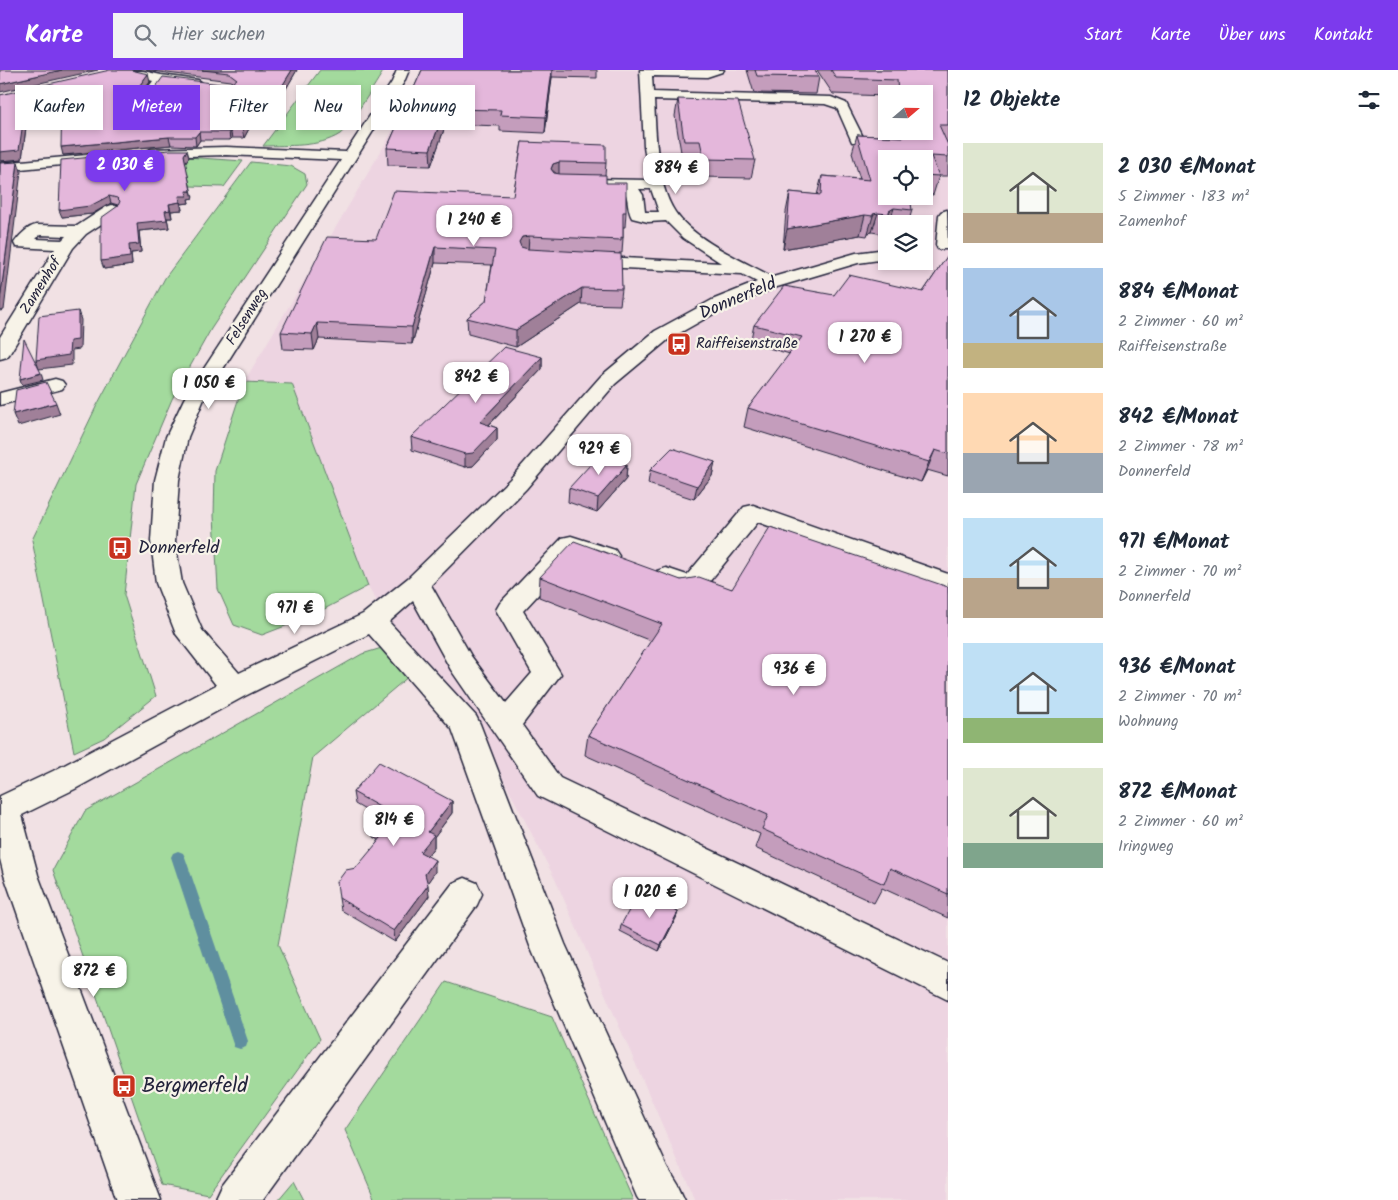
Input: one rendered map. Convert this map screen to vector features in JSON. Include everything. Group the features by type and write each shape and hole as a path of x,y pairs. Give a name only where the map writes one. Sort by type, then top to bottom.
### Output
{"street":[{"name":"Felsenweg","path":"235,688 190,634 168,583 163,540 167,480 177,437 194,399 352,156 398,82 403,70"},
{"path":"718,70 706,73 646,71 656,185 670,216 680,227 708,247 771,283"},
{"path":"119,71 161,79 210,85"},
{"path":"156,85 161,79"},
{"path":"818,85 827,100"},
{"path":"648,96 827,100 842,106 857,139"},
{"path":"134,155 171,151 352,156"},
{"path":"0,167 115,156"},
{"path":"569,183 656,185"},
{"path":"629,184 634,195 638,215 648,217 670,216"},
{"name":"Zamenhof","path":"0,353 66,245 80,231 112,210"},
{"path":"941,245 947,222"},
{"name":"Zamenhof","path":"66,245 22,243 36,230 80,231"},
{"name":"Donnerfeld","path":"2,809 64,780 235,688 373,621 417,584 518,484 608,380 662,335 718,304 771,283 856,258 878,255"},
{"path":"568,260 747,269"},
{"path":"0,399 55,385"},
{"path":"505,725 546,674 508,610 570,544 692,586 753,512 948,583"},
{"path":"417,584 461,663 549,787 948,982"},
{"path":"373,621 465,724 548,946 652,1182 663,1200"},
{"path":"2,809 21,874 139,1200"},
{"path":"237,1200 465,894"}],"shaded area":[{"path":"421,70 948,70 948,1200 695,1200 555,879 474,722 397,635 368,586 292,385 244,382 393,130 475,130 475,85 416,85"}],"green space":[{"path":"320,70 384,70 374,85 371,85 371,90 361,106 361,85 309,85"},
{"path":"296,102 296,130 345,130 322,142 313,144 263,146 275,130 286,130 286,115"},
{"path":"172,156 243,161 224,187 154,185"},
{"path":"251,162 291,166 305,174 307,184 211,329 172,399 136,484 124,595 156,696 104,738 74,752 32,540 96,407 165,278"},
{"path":"244,382 292,384 368,586 311,616 262,635 234,625 218,589 214,516 215,471"},
{"path":"385,647 409,676 313,757 278,945 320,1039 208,1194 162,1185 53,870 85,811 362,654"},
{"path":"446,982 552,1017 633,1200 375,1200 345,1130"},
{"path":"294,1181 304,1200 278,1200"}],"building":[{"path":"0,70 62,70 0,84"},
{"path":"110,70 131,70 148,74 140,85 113,85 113,130 200,130 200,85 157,85 163,77 229,85 210,85 210,130 230,130 229,132 199,132 195,137 169,137 61,147 61,130 103,130 103,85 44,85"},
{"path":"202,70 292,70 283,85 229,85 237,79 229,73"},
{"path":"422,70 552,70 546,117 500,115 501,110 475,110 475,85 415,85"},
{"path":"755,70 815,70 819,77 757,76"},
{"path":"831,70 948,70 948,125 939,125 948,145 948,157 933,156 933,150 878,150 878,205 911,205 912,210 894,208 889,211 889,214 878,213 873,214 873,216 865,215 787,229 790,192 821,195 822,176 870,180 857,135 878,136 878,140 933,140 933,85 897,85 897,80 836,78"},
{"path":"15,92 15,130 22,130 19,150 0,152 0,95"},
{"path":"678,99 738,101 755,160 704,159 700,141 684,141"},
{"path":"395,130 437,130 430,150 387,148"},
{"path":"522,142 606,145 606,163 559,162 553,164 551,169 554,173 560,174 606,175 606,183 626,183 626,212 623,212 623,238 621,237 621,240 529,236 522,237 519,242 521,247 528,249 621,254 622,289 582,288 516,330 467,318 486,301 495,250 435,247 412,327 317,323 312,334 281,332 327,237 376,239 394,191 513,196"},
{"path":"187,150 184,155 191,191 186,191 187,196 179,196 180,202 169,204 170,210 165,211 167,220 137,223 139,244 129,245 130,257 101,261 101,218 118,206 120,201 109,196 90,206 59,210 61,160"},
{"path":"933,161 939,176 933,176"},
{"path":"18,162 0,300 0,163"},
{"path":"948,255 948,454 935,450 929,462 748,408 802,337 754,325 784,286 834,295 849,275 923,292"},
{"path":"78,311 78,340 70,341 69,355 36,360 39,316"},
{"path":"24,339 41,373 20,379"},
{"path":"504,347 542,357 480,422 497,428 473,453 465,454 411,437"},
{"path":"46,382 56,403 13,414 16,390"},
{"path":"672,448 715,462 697,486 650,470"},
{"path":"601,453 627,465 598,498 569,488"},
{"path":"770,527 948,587 948,894 890,868 884,884 762,829 768,815 588,735 662,624 540,577 574,541 681,580 699,577 732,589"},
{"path":"379,762 452,801 428,832 434,835 420,852 435,860 425,874 428,885 394,931 339,898 337,882 346,870 356,868 386,832 373,825 385,810 353,792"},
{"path":"639,892 678,912 661,945 621,925"}],"waterway":[{"path":"178,857 240,1041"}],"place":[{"name":"Raiffeisenstraße","path":"679,344"},
{"name":"Donnerfeld","path":"120,548"},
{"name":"Bergmerfeld","path":"124,1086"}]}
